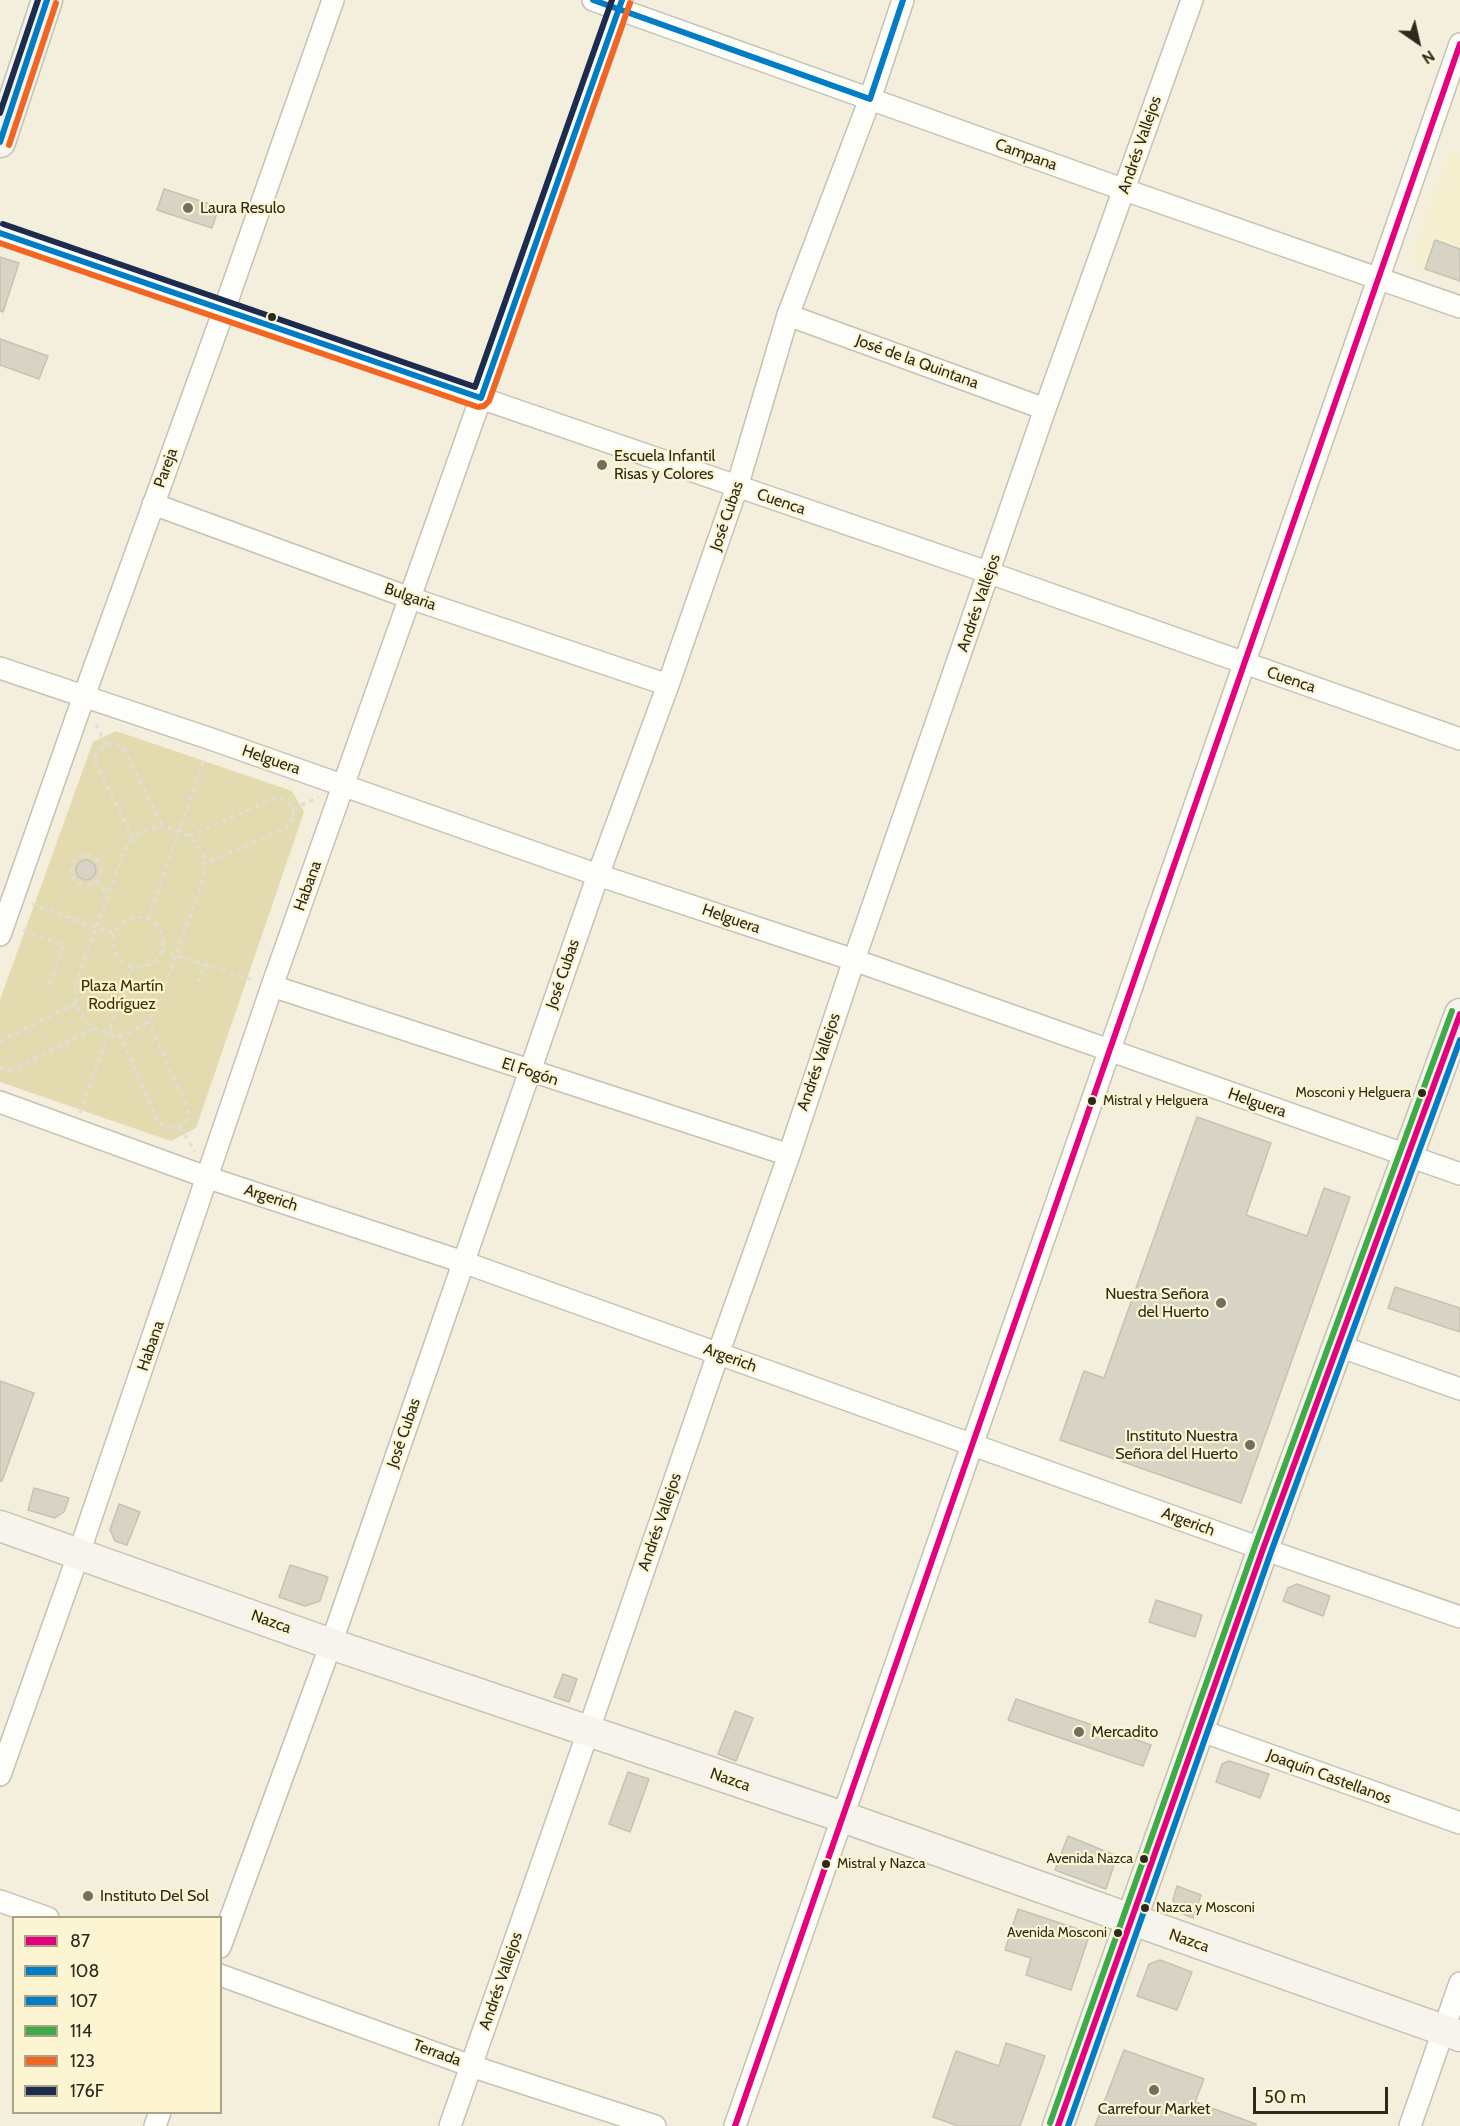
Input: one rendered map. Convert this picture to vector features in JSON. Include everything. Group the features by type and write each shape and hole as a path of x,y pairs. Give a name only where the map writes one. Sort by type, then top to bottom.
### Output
{"street":[{"path":"0,142 47,0"},
{"name":"Pareja","path":"2,929 333,0"},
{"name":"Campana","path":"593,0 620,4 870,99 1460,307"},
{"name":"José Cubas","path":"222,1942 331,1644 598,875 669,685 737,487 788,315 870,99 903,0"},
{"name":"Andrés Vallejos","path":"450,2126 717,1354 789,1155 854,960 1046,409 1192,0"},
{"name":"Habana","path":"0,1774 209,1178 272,986 620,4"},
{"path":"735,2126 1460,44"},
{"name":"Cuenca","path":"0,233 990,573 1460,739"},
{"name":"José de la Quintana","path":"788,315 1046,409"},
{"name":"Bulgaria","path":"153,504 410,598 669,685"},
{"name":"Helguera","path":"0,668 211,739 598,875 854,960 1460,1174"},
{"name":"El Fogón","path":"272,986 789,1155"},
{"path":"1058,2126 1336,1345 1460,1014"},
{"name":"Argerich","path":"0,1102 209,1178 463,1262 1263,1549 1460,1617"},
{"path":"1336,1345 1460,1389"},
{"name":"Nazca","path":"0,1526 331,1644 843,1817 1452,2033"},
{"name":"Joaquín Castellanos","path":"1198,1730 1460,1823"},
{"path":"0,1901 45,1916"},
{"name":"Terrada","path":"222,1976 471,2066 655,2126"},
{"path":"1410,2126 1452,2033 1460,1983"}],"path":[{"path":"148,919 211,739"},
{"path":"133,838 96,763 96,753 105,744 117,744 125,750 163,827"},
{"path":"189,836 274,799 284,799 292,806 293,821 286,828 204,864"},
{"path":"163,827 180,831 196,843 203,855 202,883 157,1007 148,1021 140,1028 127,1034 108,1034 88,1024 79,1013 75,986 125,849 133,838 145,830 163,827"},
{"path":"93,857 100,864 101,873 96,882 82,885 74,879 72,870 78,858 93,857"},
{"path":"96,882 108,895"},
{"path":"13,897 114,933"},
{"path":"132,918 148,919 159,930 162,938 160,951 155,960 148,964 132,966 118,957 114,950 114,933 118,926 132,918"},
{"path":"2,929 64,945 47,991"},
{"path":"160,951 272,986"},
{"path":"198,982 204,964"},
{"path":"75,1128 132,966"},
{"path":"0,1042 76,1003"},
{"path":"119,1034 158,1121 161,1125 171,1129 180,1126 187,1119 188,1109 148,1021"},
{"path":"0,1068 13,1070 94,1028"}],"shaded area":[{"path":"1450,151 1460,155 1460,281 1419,268 1413,257"}],"green space":[{"name":"Plaza Martín Rodríguez","path":"116,731 292,791 304,812 196,1128 171,1141 0,1082 0,1000 93,742"}],"building":[{"name":"Laura Resulo","path":"164,189 219,207 212,228 157,210"},
{"path":"1435,240 1460,249 1460,281 1425,269"},
{"path":"0,257 19,263 3,312 0,311"},
{"path":"0,339 48,356 39,379 0,365"},
{"path":"86,860 93,863 96,870 93,877 86,880 79,877 76,870 79,863"},
{"name":"Nuestra Señora del Huerto","path":"1197,1117 1271,1143 1246,1215 1307,1236 1324,1188 1350,1197 1241,1503 1060,1440 1084,1371 1104,1378"},
{"path":"1395,1287 1460,1308 1460,1332 1388,1308"},
{"path":"0,1381 34,1393 2,1481 0,1481"},
{"path":"34,1488 69,1498 64,1512 55,1518 28,1510"},
{"path":"119,1504 140,1512 127,1545 115,1541 110,1530"},
{"path":"290,1565 328,1577 320,1601 305,1606 279,1597"},
{"path":"1297,1584 1330,1596 1323,1616 1283,1601 1288,1588"},
{"path":"1156,1600 1202,1615 1195,1637 1149,1622"},
{"path":"563,1674 577,1679 569,1702 554,1697"},
{"name":"Mercadito","path":"1016,1699 1151,1745 1143,1766 1008,1720"},
{"path":"735,1711 753,1718 736,1761 718,1754"},
{"path":"1229,1761 1269,1774 1260,1798 1216,1782 1222,1764"},
{"path":"628,1772 649,1779 630,1832 609,1824"},
{"path":"1068,1836 1117,1856 1106,1889 1055,1870"},
{"path":"1177,1886 1201,1895 1193,1918 1178,1912 1173,1900"},
{"path":"1018,1909 1090,1933 1071,1990 1026,1975 1031,1958 1005,1950"},
{"path":"1160,1960 1192,1972 1177,2010 1137,1996 1149,1964"},
{"path":"1006,2043 1045,2056 1020,2126 958,2126 933,2117 956,2051 999,2066"},
{"name":"Carrefour Market","path":"1124,2050 1204,2079 1195,2102 1256,2124 1256,2126 1095,2126"}],"transit line":[{"name":"176F","path":"0,113 38,0"},
{"name":"108","path":"0,142 47,0"},
{"name":"108","path":"593,0 870,99 903,0"},
{"name":"176F","path":"3,224 475,387 612,0"},
{"name":"108","path":"0,233 481,398 622,0"},
{"name":"123","path":"9,145 56,3"},
{"name":"123","path":"0,243 478,407 484,406 489,401 630,3"},
{"name":"87","path":"735,2126 1460,44"},
{"name":"114","path":"1050,2123 1255,1546 1452,1011"},
{"name":"87","path":"1058,2126 1263,1549 1460,1014"},
{"name":"107","path":"1068,2126 1271,1552 1460,1040"}],"place":[{"name":"Laura Resulo","path":"188,208"},
{"name":"Escuela Infantil Risas y Colores","path":"602,465"},
{"name":"Mosconi y Helguera","path":"1422,1093"},
{"name":"Mistral y Helguera","path":"1092,1101"},
{"name":"Nuestra Señora del Huerto","path":"1221,1303"},
{"name":"Instituto Nuestra Señora del Huerto","path":"1250,1445"},
{"name":"Mercadito","path":"1079,1732"},
{"name":"Avenida Nazca","path":"1144,1859"},
{"name":"Mistral y Nazca","path":"826,1864"},
{"name":"Instituto Del Sol","path":"88,1896"},
{"name":"Nazca y Mosconi","path":"1145,1908"},
{"name":"Avenida Mosconi","path":"1118,1933"},
{"name":"Carrefour Market","path":"1154,2090"}]}
